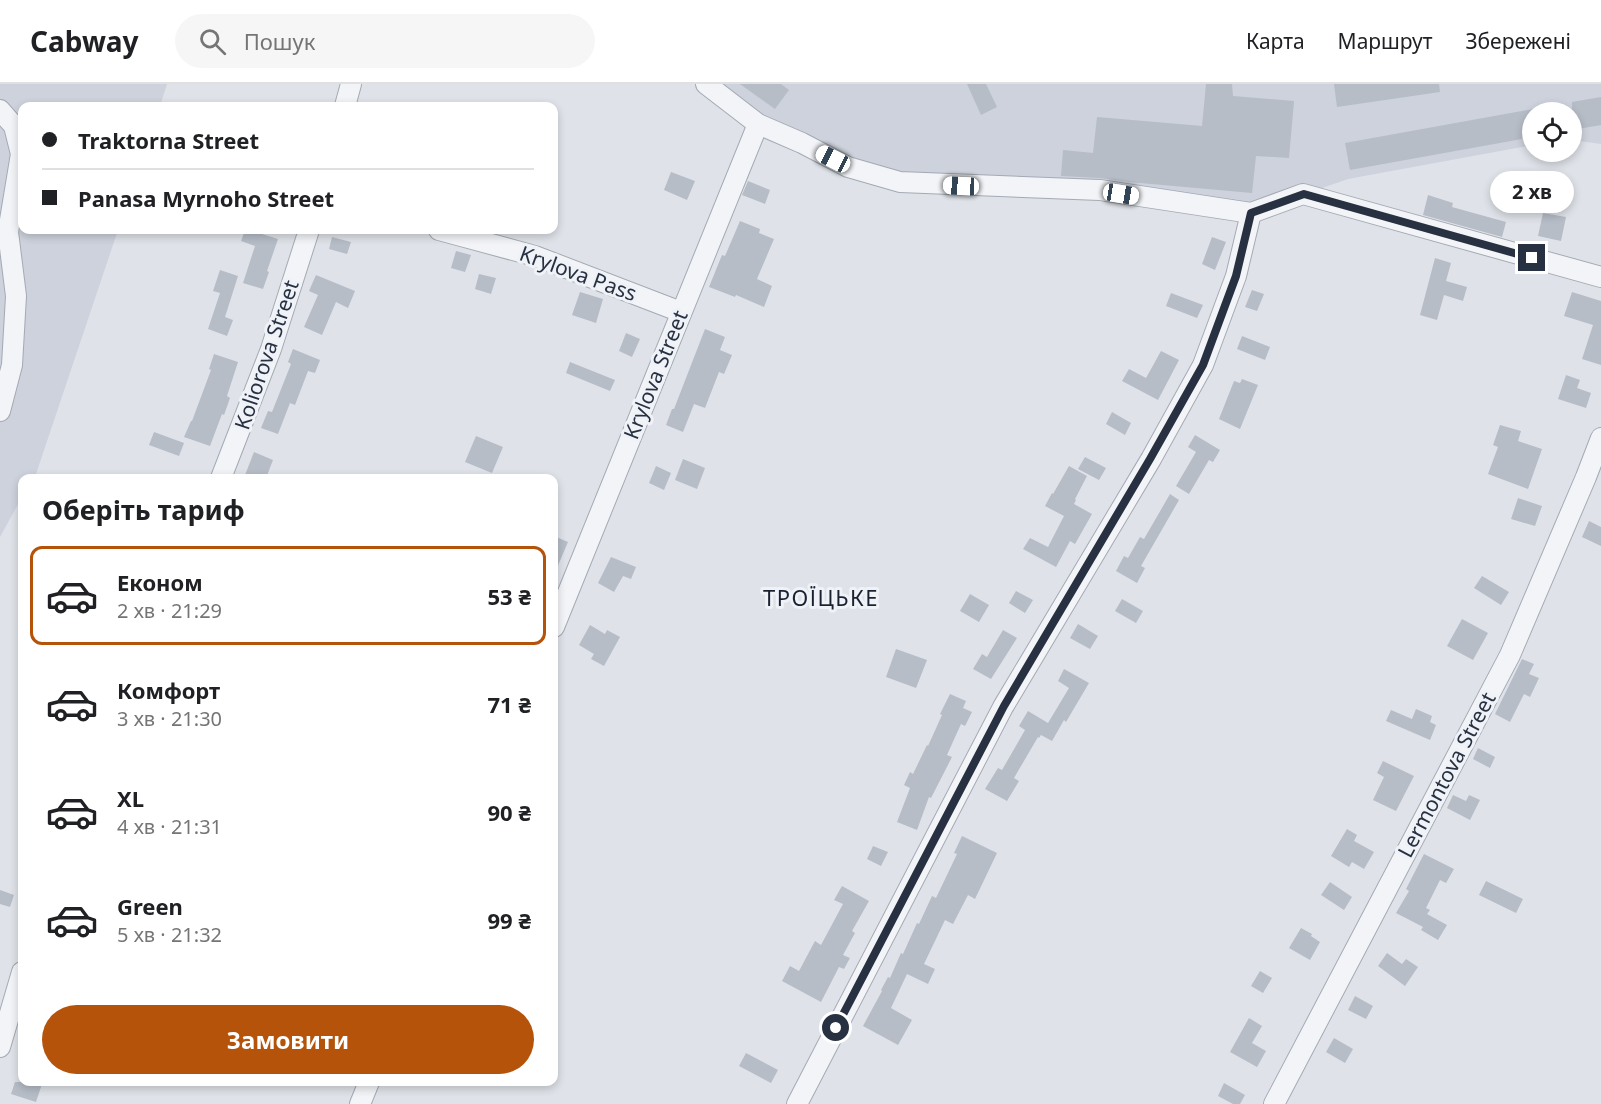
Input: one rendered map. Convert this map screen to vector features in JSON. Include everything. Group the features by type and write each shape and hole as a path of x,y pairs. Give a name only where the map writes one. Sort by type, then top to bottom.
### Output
{"street":[{"path":"346,102 351,84"},
{"path":"706,84 758,124 802,143 848,167 900,182 1100,190 1251,213 1304,194 1601,277"},
{"path":"0,110 14,126 18,142"},
{"name":"Krylova Street","path":"558,617 758,124"},
{"path":"0,411 12,365 16,296 8,232 18,172"},
{"path":"797,1104 1004,706 1203,365 1236,276 1251,213"},
{"name":"Koliorova Street","path":"223,474 271,349 308,234"},
{"name":"Krylova Pass","path":"454,234 535,256 681,312"},
{"name":"Lermontova Street","path":"1274,1104 1510,655 1587,477 1601,438"},
{"path":"0,1047 18,986"},
{"path":"360,1104 367,1086"}],"shaded area":[{"path":"0,84 167,84 161,102 18,102 18,234 117,234 36,474 18,474 18,504 0,537"},
{"path":"706,84 1601,84 1601,144 1582,141 1582,102 1522,102 1522,147 1348,179 1251,213 961,186 848,167"}],"building":[{"path":"740,84 781,84 789,90 775,109"},
{"path":"967,84 986,84 997,107 981,115"},
{"path":"1206,84 1232,84 1233,96 1294,101 1289,158 1256,156 1252,193 1061,176 1063,150 1093,153 1097,117 1202,126"},
{"path":"1334,84 1439,84 1440,92 1337,107"},
{"path":"1601,97 1601,125 1582,128 1582,102 1572,102"},
{"path":"1522,111 1522,139 1350,170 1345,143"},
{"path":"671,172 695,181 687,200 664,190"},
{"path":"748,181 770,190 765,204 742,195"},
{"path":"1428,195 1453,203 1452,207 1506,222 1502,237 1423,215"},
{"path":"1543,213 1566,217 1561,241 1538,236"},
{"path":"740,221 760,229 759,233 774,239 757,279 772,286 764,307 709,287 722,255 725,256"},
{"path":"244,234 262,234 278,239 263,289 243,283 255,246 241,241"},
{"path":"332,237 351,242 347,254 329,249"},
{"path":"1212,237 1226,242 1215,270 1202,264"},
{"path":"456,251 471,255 465,272 451,268"},
{"path":"1435,258 1451,263 1446,281 1467,287 1463,301 1444,295 1437,320 1420,315"},
{"path":"220,270 238,276 225,317 233,320 227,336 208,329 220,293 213,291"},
{"path":"479,274 496,278 491,294 475,289"},
{"path":"316,275 355,291 348,308 336,302 322,335 304,327 318,295 309,291"},
{"path":"1252,290 1264,294 1257,311 1245,307"},
{"path":"580,292 603,299 596,323 572,315"},
{"path":"1572,292 1601,301 1601,365 1582,359 1593,325 1564,316"},
{"path":"1171,293 1203,305 1197,318 1166,306"},
{"path":"705,329 725,337 720,350 732,355 724,374 719,372 705,408 694,404 683,432 666,425"},
{"path":"626,333 640,339 632,357 619,351"},
{"path":"1242,336 1270,347 1265,360 1237,349"},
{"path":"293,349 320,360 315,373 308,371 295,405 290,403 278,434 261,428 268,411 272,412 291,364 288,362"},
{"path":"1161,351 1179,360 1158,400 1122,381 1129,369 1146,378"},
{"path":"214,354 238,362 227,396 230,398 210,446 184,437 211,370 209,369"},
{"path":"570,362 615,380 610,391 566,373"},
{"path":"1566,375 1580,380 1577,388 1591,393 1586,408 1558,399"},
{"path":"1242,379 1258,385 1240,429 1219,419 1234,381 1240,383"},
{"path":"1112,412 1131,423 1125,435 1106,424"},
{"path":"1500,425 1521,431 1518,441 1542,449 1528,489 1488,474 1498,447 1493,445"},
{"path":"154,432 184,443 179,456 149,445"},
{"path":"1195,435 1220,450 1213,462 1209,460 1189,494 1176,486 1196,452 1188,447"},
{"path":"476,436 503,447 492,473 465,462"},
{"path":"254,452 273,460 268,474 245,474"},
{"path":"1085,457 1106,468 1099,480 1078,469"},
{"path":"683,459 705,468 697,489 675,480"},
{"path":"656,466 671,473 664,490 649,483"},
{"path":"1069,466 1087,476 1074,504 1092,514 1075,544 1070,541 1056,567 1023,549 1030,538 1048,547 1064,516 1045,506"},
{"path":"1170,494 1179,500 1141,566 1145,568 1137,583 1116,571 1124,556 1128,558 1140,537 1144,539"},
{"path":"1518,498 1542,506 1535,526 1511,519"},
{"path":"1589,521 1601,527 1601,546 1582,537"},
{"path":"558,538 568,542 558,566"},
{"path":"611,557 636,567 631,579 623,576 614,592 598,583"},
{"path":"1482,576 1509,592 1501,605 1474,588"},
{"path":"1016,591 1033,600 1025,613 1009,603"},
{"path":"970,594 989,605 979,622 960,611"},
{"path":"1122,599 1143,611 1136,623 1115,611"},
{"path":"1462,619 1488,633 1473,660 1447,646"},
{"path":"1078,624 1098,636 1090,649 1070,638"},
{"path":"590,625 605,634 607,630 620,637 604,666 591,659 594,654 579,645"},
{"path":"1003,630 1017,638 991,679 973,669 982,654 987,657"},
{"path":"896,649 927,660 916,688 886,677"},
{"path":"1522,659 1534,664 1529,674 1539,678 1530,697 1524,694 1510,722 1495,714"},
{"path":"1064,669 1089,683 1052,741 1041,735 1038,737 1014,778 1019,781 1007,801 985,789 998,768 1002,770 1025,730 1019,726 1028,711 1048,723 1069,688 1058,681"},
{"path":"950,694 966,701 963,708 972,712 965,726 961,724 947,755 952,757 931,798 929,797 917,830 897,822 910,788 904,785 910,772 913,774 928,746"},
{"path":"1416,709 1432,716 1430,722 1436,725 1430,740 1386,721 1391,710 1412,719"},
{"path":"1478,748 1495,757 1490,768 1473,759"},
{"path":"1383,761 1414,776 1396,811 1373,800 1384,777 1377,773"},
{"path":"1453,795 1466,801 1469,795 1480,800 1470,820 1447,808"},
{"path":"1347,829 1357,835 1354,841 1374,852 1364,869 1352,862 1349,867 1331,856"},
{"path":"962,836 997,853 975,899 968,895 953,924 945,920 924,964 935,969 928,984 907,974 891,1008 912,1020 898,1045 863,1026 932,896 936,898 957,854 954,853"},
{"path":"873,846 888,852 881,866 867,859"},
{"path":"1424,854 1454,869 1446,883 1440,880 1426,908 1430,910 1427,914 1447,925 1438,940 1421,930 1423,927 1396,913 1409,891 1406,889"},
{"path":"1486,881 1523,899 1516,913 1479,895"},
{"path":"1330,882 1352,897 1344,910 1321,895"},
{"path":"842,886 869,901 852,931 855,933 843,955 850,958 844,969 839,967 821,1002 782,981 790,966 799,971 815,941 821,945 843,904 834,900"},
{"path":"0,890 14,895 10,907 0,904"},
{"path":"1301,928 1320,942 1310,960 1289,948"},
{"path":"1387,953 1402,964 1406,959 1418,967 1405,986 1378,966"},
{"path":"1260,971 1272,978 1263,993 1251,986"},
{"path":"1355,996 1373,1006 1366,1019 1348,1010"},
{"path":"1249,1018 1262,1026 1252,1043 1266,1051 1257,1067 1230,1052"},
{"path":"1334,1038 1353,1049 1345,1063 1326,1052"},
{"path":"746,1053 778,1070 771,1083 739,1066"},
{"path":"15,1082 18,1082 18,1086 41,1086 36,1102 11,1094"},
{"path":"1224,1083 1245,1095 1240,1104 1233,1104 1218,1096"}],"district":[{"name":"ТРОЇЦЬКЕ","path":"821,598"}],"route":[{"path":"836,1028 1004,706 1203,365 1236,276 1251,213 1304,194 1532,258"}]}
